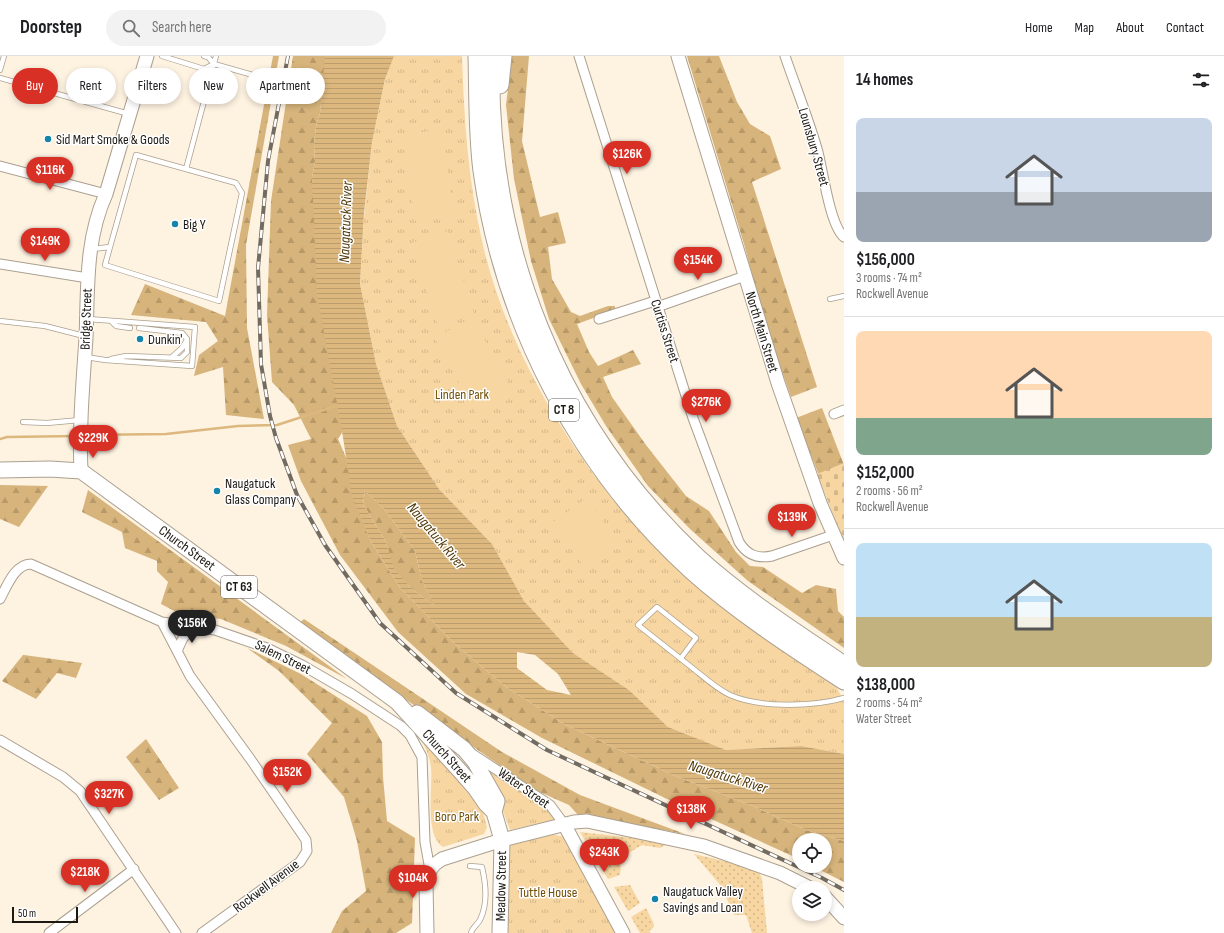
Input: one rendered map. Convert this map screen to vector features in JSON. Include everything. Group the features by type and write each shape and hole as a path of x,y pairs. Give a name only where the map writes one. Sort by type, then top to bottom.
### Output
{"highway":[{"path":"467,56 474,154 497,244"},
{"name":"CT 8","path":"477,56 478,113 482,171 497,244 515,305 527,334 554,392 587,448 622,495 669,548 716,592 824,660 844,665"},
{"name":"CT 8","path":"490,56 490,90 494,155 507,229 524,290 548,351 578,408 617,467 654,512 698,557 824,660 844,681"},
{"path":"503,56 500,88 501,149 507,229"}],"main road":[{"name":"Bridge Street","path":"81,471 84,356 90,249 95,224 106,194 147,56"},
{"name":"North Main Street","path":"678,56 778,383 833,535 844,558"},
{"path":"0,470 42,469 81,471"},
{"name":"Church Street","path":"81,471 397,702 413,711 464,749 476,762 493,792 497,801 494,812"},
{"name":"Church Street","path":"397,702 494,812 502,840"},
{"path":"427,933 425,893 427,877 435,864 442,859 502,840 564,824 587,821 704,846 780,873 796,881"},
{"path":"564,824 623,933"},
{"name":"Meadow Street","path":"500,933 496,885 502,840"},
{"path":"832,905 844,918"}],"street":[{"name":"Curtiss Street","path":"579,56 693,418 739,542 749,554 756,557 772,556 833,535"},
{"name":"Lounsbury Street","path":"785,56 818,152 826,191 837,228 844,237"},
{"path":"0,166 106,194"},
{"path":"0,264 88,278"},
{"path":"599,319 656,304 745,276"},
{"path":"834,414 844,410"},
{"name":"Salem Street","path":"0,599 16,573 25,564 32,564 162,622 231,634 267,648 302,665 352,694 401,726 410,735 422,757 425,842 430,870"},
{"name":"Rockwell Avenue","path":"162,622 190,676 251,760 306,840 307,851 300,862 202,933"},
{"path":"176,651 183,638 194,627"},
{"path":"0,740 63,777 80,791 176,933"},
{"name":"Water Street","path":"464,749 550,805 564,824"},
{"path":"49,933 134,869"}],"lane":[{"path":"0,70 4,56"},
{"path":"162,56 204,69 214,64"},
{"path":"204,56 208,57 214,64 246,73"},
{"path":"186,169 216,56"},
{"path":"0,78 130,115"},
{"path":"136,155 236,183 242,193 219,301 105,265 110,247 136,155"},
{"path":"90,249 110,247"},
{"path":"830,299 844,296"},
{"path":"84,356 105,360 192,366 195,327 86,319"},
{"path":"0,321 46,326 86,337"},
{"path":"111,321 116,326 130,328"},
{"path":"105,360 126,356 181,358 187,352 187,339 182,333 139,328"},
{"path":"23,422 82,424"},
{"path":"681,658 696,638 657,607 638,624 721,690 739,698 783,704 826,702 844,698"},
{"path":"470,866 482,867 486,884 486,897 480,920 471,933"},
{"path":"486,884 496,885"}],"green space":[{"path":"273,56 279,56 277,68 271,68"},
{"path":"293,56 326,56 325,68 291,68"},
{"name":"Linden Park","path":"394,56 462,56 464,103 470,172 482,241 495,287 512,333 534,379 560,424 588,467 620,507 653,545 687,578 742,622 837,688 844,701 844,754 801,746 726,750 668,727 629,690 573,653 524,601 492,544 439,489 397,426 376,364 360,284 364,218 372,142 385,79"},
{"path":"512,56 529,56 522,141 540,217 558,212 566,243 548,247 552,279 571,312 580,316 608,306 615,306 615,310 577,324 589,352 598,366 633,350 641,364 603,377 612,397 646,445 686,496 709,511 736,552 750,566 763,567 802,593 816,585 836,589 838,611 844,617 844,648 748,581 690,529 648,486 606,426 581,384 549,319 531,261 514,179 506,105"},
{"path":"687,56 719,56 737,102 750,124 770,136 781,169 752,182 817,387 791,397 765,323 744,244"},
{"path":"264,104 271,104 246,245 247,328 264,419 226,415 223,367 194,376 199,355 218,341 206,322 131,315 145,284 225,316"},
{"path":"286,104 321,104 316,126 314,145 315,161 312,177 350,420 338,439 354,476 353,496 370,540 400,588 454,643 506,687 564,724 673,775 816,833 792,833 792,856 665,798 542,738 466,694 398,632 340,555 301,481 288,445 311,439 294,405 272,382 267,315 271,201"},
{"path":"442,129 454,216 415,221 403,135"},
{"path":"448,231 474,314 438,326 411,243"},
{"path":"472,317 515,396 477,416 435,338"},
{"path":"822,408 844,465 839,525 796,418"},
{"path":"844,463 844,541 817,474"},
{"path":"0,485 48,486 19,527 0,519"},
{"path":"88,490 347,679 286,646 221,619 180,614 161,604 168,582 157,571 157,561 125,548 122,532 82,512"},
{"path":"365,491 385,510 415,551 422,581 436,607 412,589 393,569 386,542 363,504"},
{"path":"587,498 619,544 585,568 553,522"},
{"path":"304,619 502,752 580,795 685,834 578,815 569,805 535,790 298,624"},
{"path":"247,648 301,674 367,716 382,742 383,777 387,821 415,838 412,923 396,933 331,933 342,911 366,891 357,841 344,797 307,754 332,723 279,671"},
{"path":"23,655 82,663 76,678 57,673 36,699 2,681"},
{"name":"Boro Park","path":"416,730 438,750 482,809 487,827 484,834 443,847 437,841 433,833 431,822 431,767 429,757"},
{"path":"146,739 179,788 159,800 126,757"},
{"name":"Boro Park","path":"481,763 553,811 558,819 510,830 493,784"},
{"name":"Tuttle House","path":"541,832 565,837 616,933 508,933 506,841"},
{"path":"580,832 670,842 660,848 642,845 622,857 620,875 608,879"},
{"path":"832,838 844,841 844,882 826,873 832,873"},
{"path":"694,854 745,866 759,871 762,879 767,933 752,933 746,915 734,915 721,886"},
{"path":"630,885 640,903 628,911 614,887"},
{"path":"646,908 654,924 653,928 649,931 651,933 640,933 631,917"}],"water":[{"name":"Naugatuck River","path":"325,56 394,56 385,79 372,142 364,213 360,284 376,364 397,426 439,489 492,544 524,601 573,653 629,690 668,727 726,750 801,746 844,754 844,841 832,838 832,833 816,833 806,830 755,807 673,775 564,724 506,687 454,643 400,588 370,540 352,496 342,431 317,294 312,177 315,161 314,145 321,104 325,104","holes":["365,491 385,510 415,551 422,581 435,606 412,589 394,569 386,542 363,504","517,652 535,655 558,674 571,695 547,690 517,668"]}],"waterway":[{"path":"84,435 166,434 238,426 277,425 339,405"},
{"path":"0,439 7,437 77,436"}],"railway":[{"path":"288,56 268,161 258,268 261,364 270,416 276,438 297,495 325,545 380,623 456,693 547,750 822,878 844,890"}],"place":[{"name":"Sid Mart Smoke & Goods","path":"48,139"},
{"name":"Big Y","path":"175,224"},
{"name":"Dunkin'","path":"140,339"},
{"name":"Naugatuck Glass Company","path":"217,491"},
{"name":"Naugatuck Valley Savings and Loan","path":"655,899"}]}
